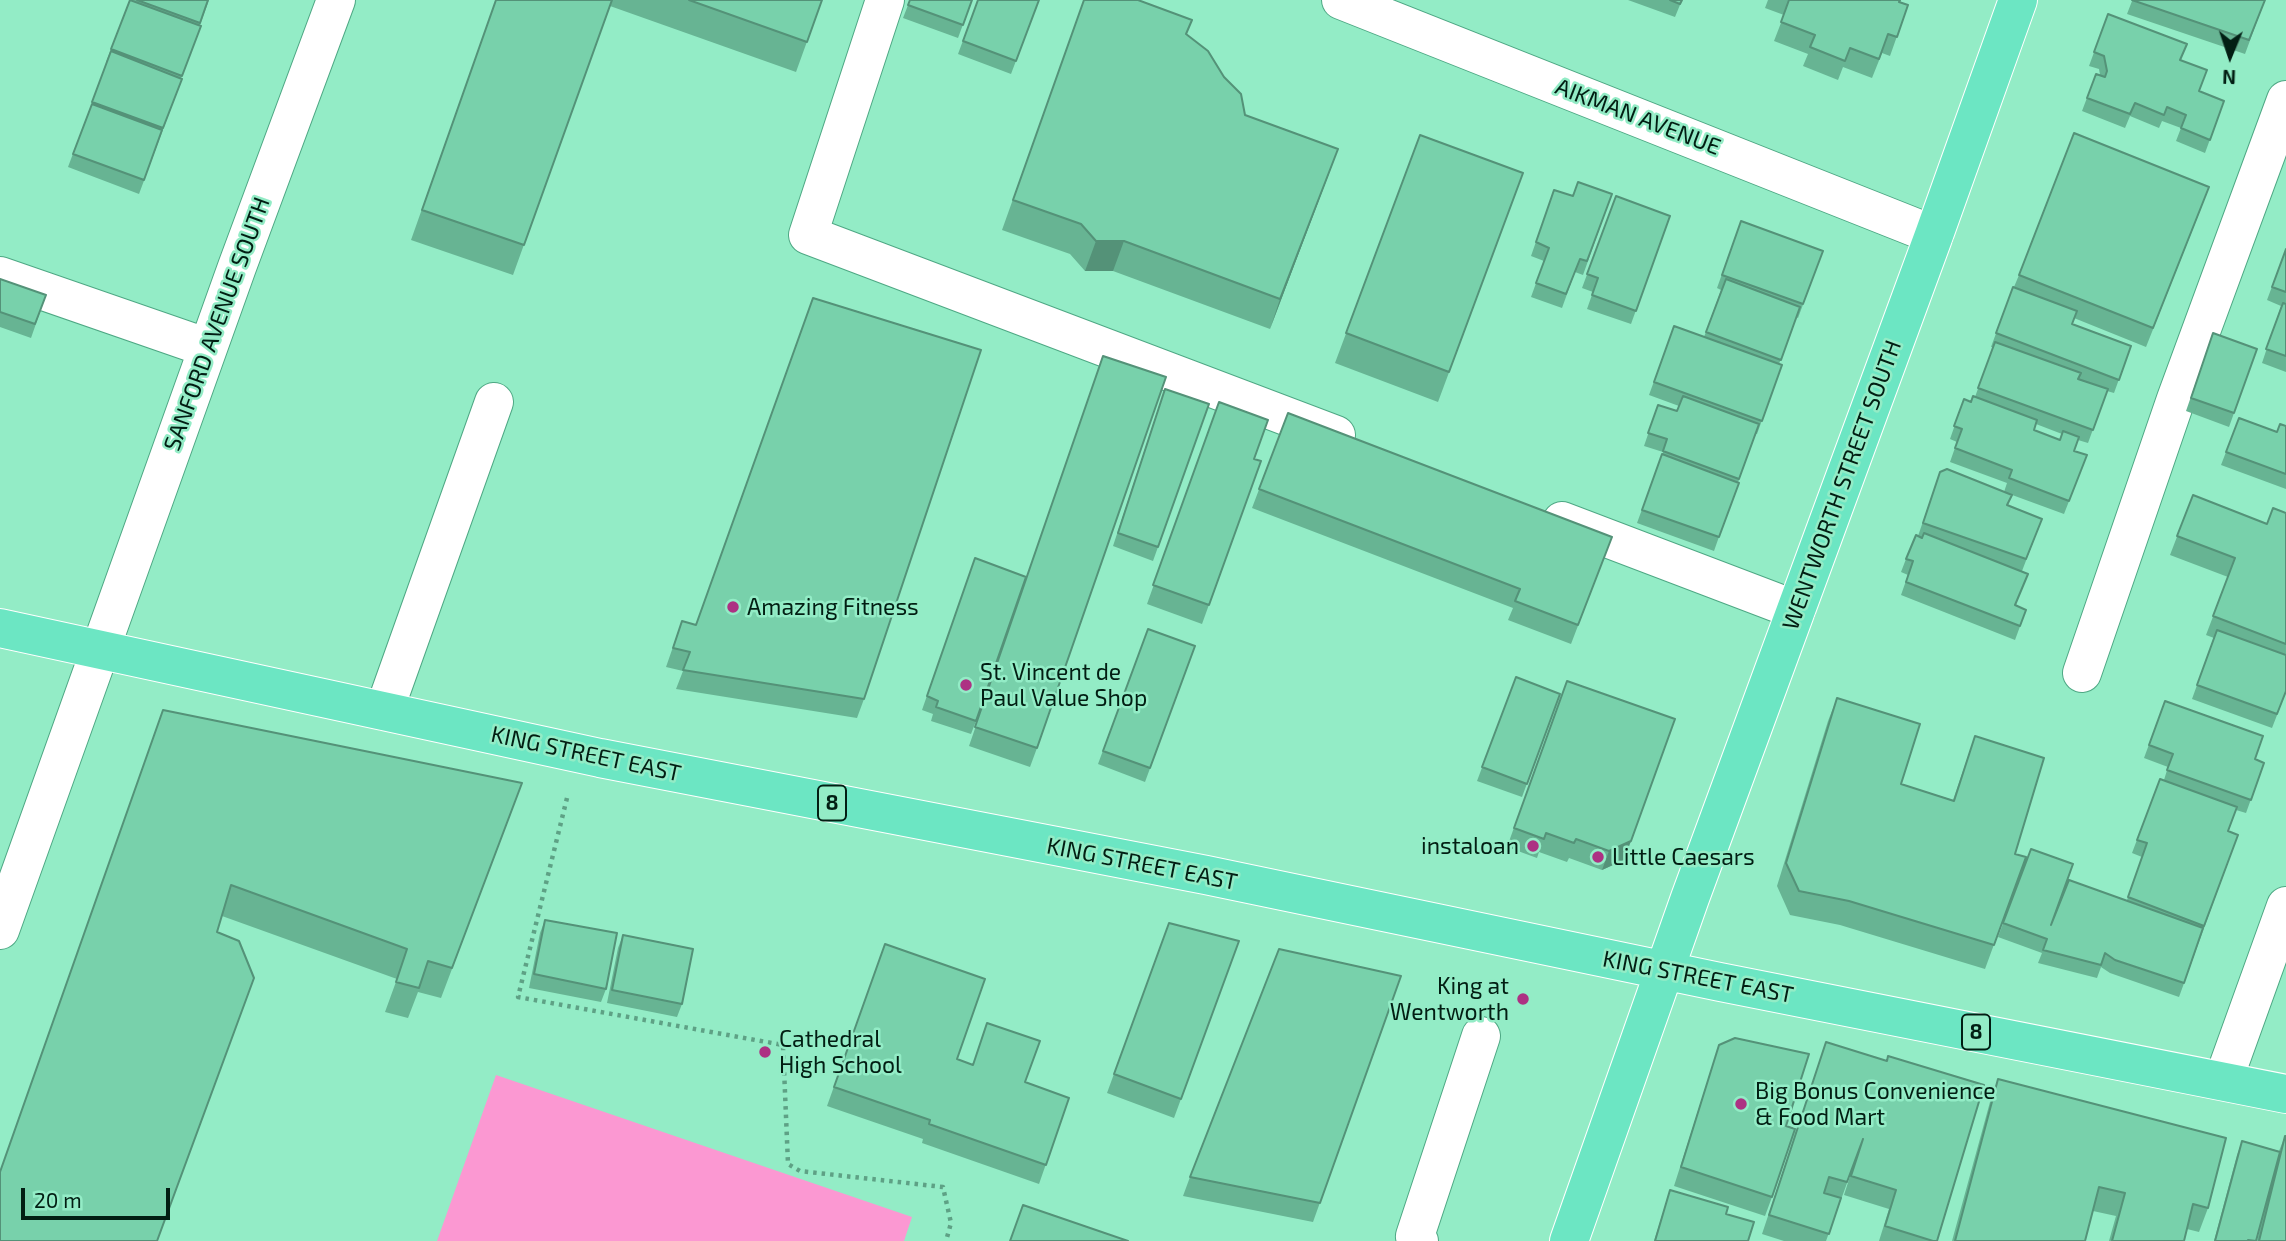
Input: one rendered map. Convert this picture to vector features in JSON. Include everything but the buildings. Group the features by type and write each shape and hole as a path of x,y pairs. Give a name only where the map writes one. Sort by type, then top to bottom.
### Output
{"main road":[{"name":"WENTWORTH STREET SOUTH","path":"1569,1241 2018,0"},
{"name":"KING STREET EAST","path":"0,628 578,753 1206,875 2286,1094"}],"street":[{"name":"SANFORD AVENUE SOUTH","path":"0,930 99,649 336,0"},
{"path":"885,0 808,235 1367,447"},
{"name":"AIKMAN AVENUE","path":"1341,0 1934,235"},
{"path":"2082,673 2176,398 2286,100"},
{"path":"0,276 208,348"},
{"path":"384,711 495,402"},
{"path":"1536,511 1796,610"},
{"path":"2223,1081 2286,905"},
{"path":"1419,1241 1415,1236 1481,1036"}],"path":[{"path":"578,753 518,997 783,1045 788,1164 800,1171 943,1187 951,1223 946,1241"}],"shaded area":[{"path":"496,1075 912,1217 904,1241 437,1241"}],"place":[{"name":"Amazing Fitness","path":"733,607"},
{"name":"St. Vincent de Paul Value Shop","path":"966,685"},
{"name":"instaloan","path":"1533,846"},
{"name":"Little Caesars","path":"1598,857"},
{"name":"King at Wentworth","path":"1523,999"},
{"name":"Cathedral High School","path":"765,1052"},
{"name":"Big Bonus Convenience & Food Mart","path":"1741,1104"}]}
